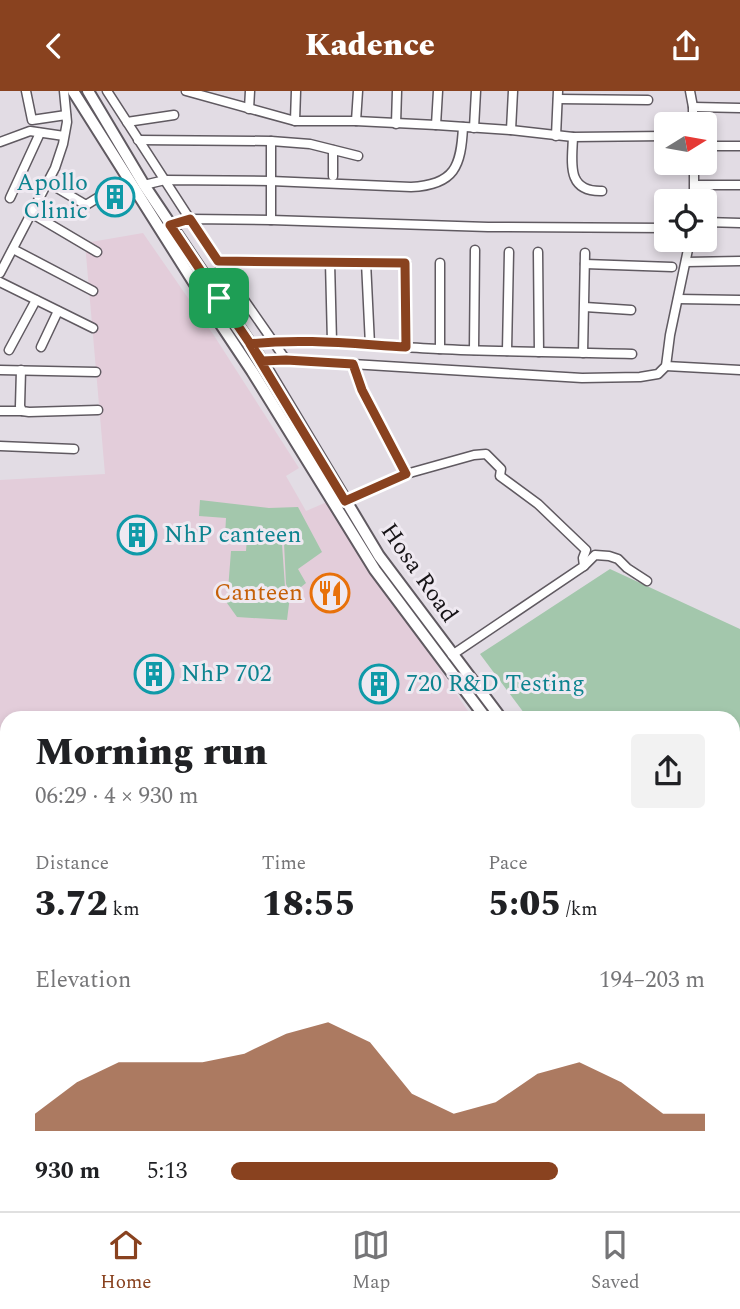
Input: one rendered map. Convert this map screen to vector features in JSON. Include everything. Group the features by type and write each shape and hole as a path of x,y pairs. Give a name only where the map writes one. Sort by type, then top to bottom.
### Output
{"main road":[{"name":"Hosa Road","path":"73,91 375,570 481,711"},
{"name":"Hosa Road","path":"88,91 144,185 262,361 379,556 495,711"},
{"path":"210,308 219,298"}],"street":[{"path":"26,91 32,120 66,115"},
{"path":"0,273 55,168 67,122 64,91"},
{"path":"107,91 286,360"},
{"path":"249,109 250,91"},
{"path":"295,121 296,91"},
{"path":"356,121 358,91"},
{"path":"396,124 397,91"},
{"path":"436,125 438,91"},
{"path":"474,128 476,91"},
{"path":"511,130 513,91"},
{"path":"690,91 693,112"},
{"path":"191,92 295,121 436,125 573,137 654,137"},
{"path":"556,136 558,95 648,100"},
{"path":"693,107 740,108"},
{"path":"127,122 174,115"},
{"path":"144,185 165,180 428,187 445,178 458,165 463,127"},
{"path":"0,142 30,131 64,136"},
{"path":"10,198 40,132"},
{"path":"573,137 572,169 575,178 590,191 602,191"},
{"path":"138,140 271,141 310,144 358,156"},
{"path":"271,141 271,220"},
{"path":"718,146 740,146"},
{"path":"333,150 333,176"},
{"path":"695,175 695,189"},
{"path":"47,182 86,205 128,179"},
{"path":"695,185 740,185"},
{"path":"32,213 97,252"},
{"path":"170,225 190,219 488,227 654,228"},
{"path":"717,222 740,223"},
{"path":"13,249 93,291"},
{"path":"474,350 475,250"},
{"path":"507,351 509,252"},
{"path":"538,252 539,352"},
{"path":"262,361 286,360 582,378 659,374 666,366 688,252"},
{"path":"583,353 585,253"},
{"path":"218,261 405,263 406,347"},
{"path":"686,262 740,261"},
{"path":"330,262 332,342"},
{"path":"366,263 370,345"},
{"path":"440,263 440,349"},
{"path":"584,264 672,267"},
{"path":"0,282 93,328"},
{"path":"678,299 740,300"},
{"path":"9,350 36,300"},
{"path":"585,307 631,310"},
{"path":"41,347 58,311"},
{"path":"250,344 273,341 332,342 440,349 632,354"},
{"path":"353,364 362,390 406,474"},
{"path":"666,366 740,370"},
{"path":"0,370 96,372"},
{"path":"21,370 22,411"},
{"path":"0,411 98,410"},
{"path":"0,446 74,449"},
{"path":"345,501 406,474 486,454 500,470 500,476 538,504 586,550 584,566"},
{"path":"452,655 584,566 595,555 618,559 647,581"}],"shaded area":[{"path":"143,233 213,334 299,468 286,476 306,511 327,502 468,711 0,711 0,480 105,474 85,243"}],"green space":[{"path":"200,500 269,508 298,507 322,552 298,569 306,583 291,595 286,584 284,543 276,538 273,529 275,539 282,544 285,587 290,596 287,620 237,617 227,603 231,551 246,551 247,538 225,536 226,518 199,516"},
{"path":"610,569 740,629 740,711 523,711 480,654"}],"place":[{"name":"Apollo Clinic","path":"115,197"},
{"name":"NhP canteen","path":"137,535"},
{"name":"Canteen","path":"330,593"},
{"name":"NhP 702","path":"154,674"},
{"name":"720 R&D Testing","path":"379,684"}],"route":[{"path":"219,298 170,225 190,219 218,261 405,263 406,347 332,342 273,341 250,344 345,501 406,474 362,390 353,364 262,361 250,344 219,298"}]}
